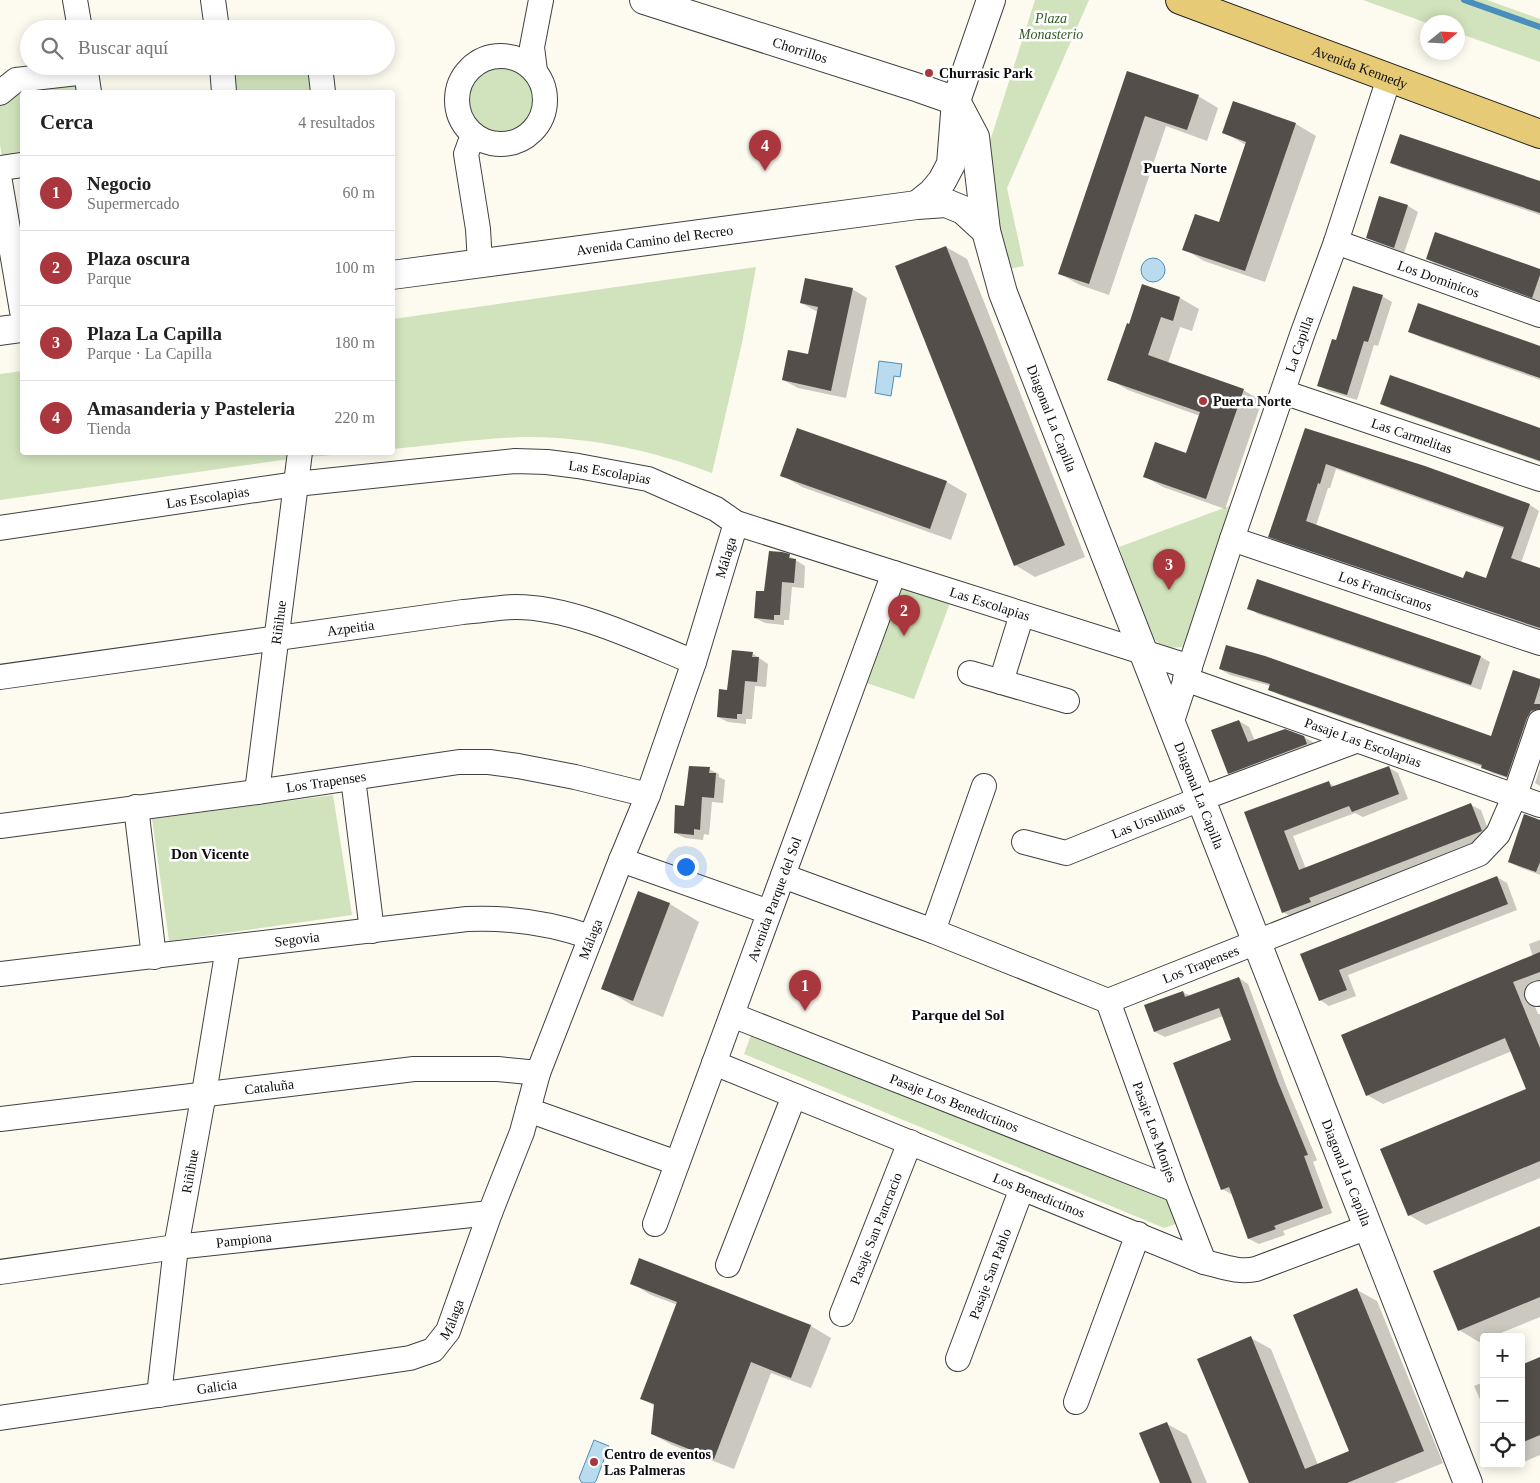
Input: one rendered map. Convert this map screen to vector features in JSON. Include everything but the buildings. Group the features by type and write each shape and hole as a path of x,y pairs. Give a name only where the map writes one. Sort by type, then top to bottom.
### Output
{"main road":[{"name":"Avenida Kennedy","path":"1180,0 1540,134"}],"street":[{"path":"75,0 78,20"},
{"path":"213,0 216,20"},
{"path":"536,71 524,62 510,56 496,56 482,60 470,69 461,81 457,95 458,110 463,123 473,134 486,142 500,145 515,143 528,137 538,126 544,113 546,98 543,84 536,71 532,47 541,0"},
{"name":"Chorrillos","path":"644,0 686,6 956,101"},
{"path":"918,205 942,181 951,164 956,101 991,0"},
{"path":"223,75 224,90"},
{"path":"321,75 323,90"},
{"path":"0,93 16,80 87,77"},
{"name":"La Capilla","path":"1171,724 1232,539 1336,242 1389,78"},
{"name":"Diagonal La Capilla","path":"956,101 975,137 986,230 1003,293 1468,1483"},
{"path":"473,134 466,154 478,229 480,263"},
{"path":"0,168 20,165"},
{"path":"942,181 958,186 970,197 977,207 986,230"},
{"path":"0,182 20,299"},
{"name":"Avenida Camino del Recreo","path":"395,275 918,205 946,203 963,210 986,230"},
{"name":"Los Dominicos","path":"1336,242 1540,316"},
{"path":"0,331 20,328"},
{"name":"Las Carmelitas","path":"1283,392 1540,479"},
{"name":"Riñihue","path":"257,792 300,455"},
{"name":"Las Escolapias","path":"0,528 296,484 491,463 515,461 547,462 648,479 716,509 736,523 1143,652 1188,673"},
{"name":"Málaga","path":"433,1350 448,1331 490,1213 522,1132 538,1073 620,860 648,795 694,662 736,523"},
{"name":"Los Franciscanos","path":"1232,539 1540,643"},
{"name":"Avenida Parque del Sol","path":"655,1224 894,573"},
{"name":"Azpeitia","path":"0,677 463,612 517,607 561,613 602,625 694,662"},
{"path":"1001,682 1022,614"},
{"path":"970,672 1067,702"},
{"name":"Pasaje Las Escolapias","path":"1188,673 1358,740 1540,805"},
{"name":"Los Trapenses","path":"1108,1001 1479,854 1498,834 1515,795 1540,722"},
{"name":"Las Ursulinas","path":"1024,842 1066,853 1200,799 1358,740"},
{"name":"Los Trapenses","path":"0,826 257,792 459,762 489,762 575,777 648,795"},
{"path":"353,778 372,931"},
{"path":"933,931 984,786"},
{"path":"136,807 154,956"},
{"path":"620,860 769,912"},
{"path":"782,876 933,931 1108,1001"},
{"name":"Segovia","path":"0,974 467,919 491,918 539,922 591,937"},
{"name":"Riñihue","path":"159,1395 176,1247 228,948"},
{"name":"Pasaje Los Monjes","path":"1108,1001 1204,1262"},
{"name":"Pasaje Los Benedictinos","path":"732,1015 1176,1190"},
{"name":"Los Benedictinos","path":"714,1063 1204,1262 1236,1270 1256,1270 1368,1227"},
{"name":"Cataluña","path":"0,1119 414,1069 498,1069 538,1073"},
{"path":"728,1265 794,1096"},
{"path":"528,1110 677,1163"},
{"name":"Pasaje San Pancracio","path":"842,1314 910,1142"},
{"name":"Pasaje San Pablo","path":"958,1359 1022,1188"},
{"name":"Pampiona","path":"0,1272 176,1247 490,1213"},
{"path":"1076,1402 1138,1234"},
{"name":"Galicia","path":"0,1418 410,1358 433,1350"}],"green space":[{"name":"Plaza Monasterio","path":"1035,0 1089,0 1007,188 1024,266 1008,269 986,166 990,141"},
{"path":"1363,0 1487,0 1540,19 1540,62 1465,35 1465,15 1420,15 1420,20"},
{"path":"503,62 517,65 530,73 538,86 541,100 538,114 530,127 517,135 503,138 489,135 476,127 468,114 465,100 468,86 476,73 489,65"},
{"path":"231,75 313,75 315,90 233,90"},
{"path":"81,79 83,90 20,90 20,158 3,161 0,145 0,104 19,87"},
{"path":"756,267 742,343 712,473 668,458 620,446 548,437 475,440 395,449 395,319"},
{"path":"20,371 20,455 332,455 296,458 0,500 0,374"},
{"path":"1232,505 1186,647 1163,648 1147,632 1119,547"},
{"path":"894,573 954,592 914,699 855,679"},
{"path":"333,795 352,915 169,941 152,819"},
{"path":"753,1030 1171,1197 1181,1222 1164,1228 744,1054"}],"water":[{"path":"1153,258 1162,261 1165,270 1162,279 1153,282 1144,279 1141,270 1144,261"},
{"path":"879,361 902,364 900,377 894,376 891,396 875,393"},
{"name":"Centro de eventos Las Palmeras","path":"594,1440 609,1446 596,1481 594,1483 582,1483 579,1478"}],"waterway":[{"path":"1464,0 1540,27"}],"place":[{"name":"Churrasic Park","path":"929,73"},
{"name":"Amasanderia y Pasteleria","path":"765,171"},
{"name":"Puerta Norte","path":"1203,401"},
{"name":"Plaza La Capilla","path":"1169,590"},
{"name":"Plaza oscura","path":"904,636"},
{"name":"Negocio","path":"805,1011"},
{"name":"Centro de eventos Las Palmeras","path":"594,1462"}],"district":[{"name":"Puerta Norte","path":"1185,168"},
{"name":"Don Vicente","path":"210,854"},
{"name":"Parque del Sol","path":"958,1015"}]}
